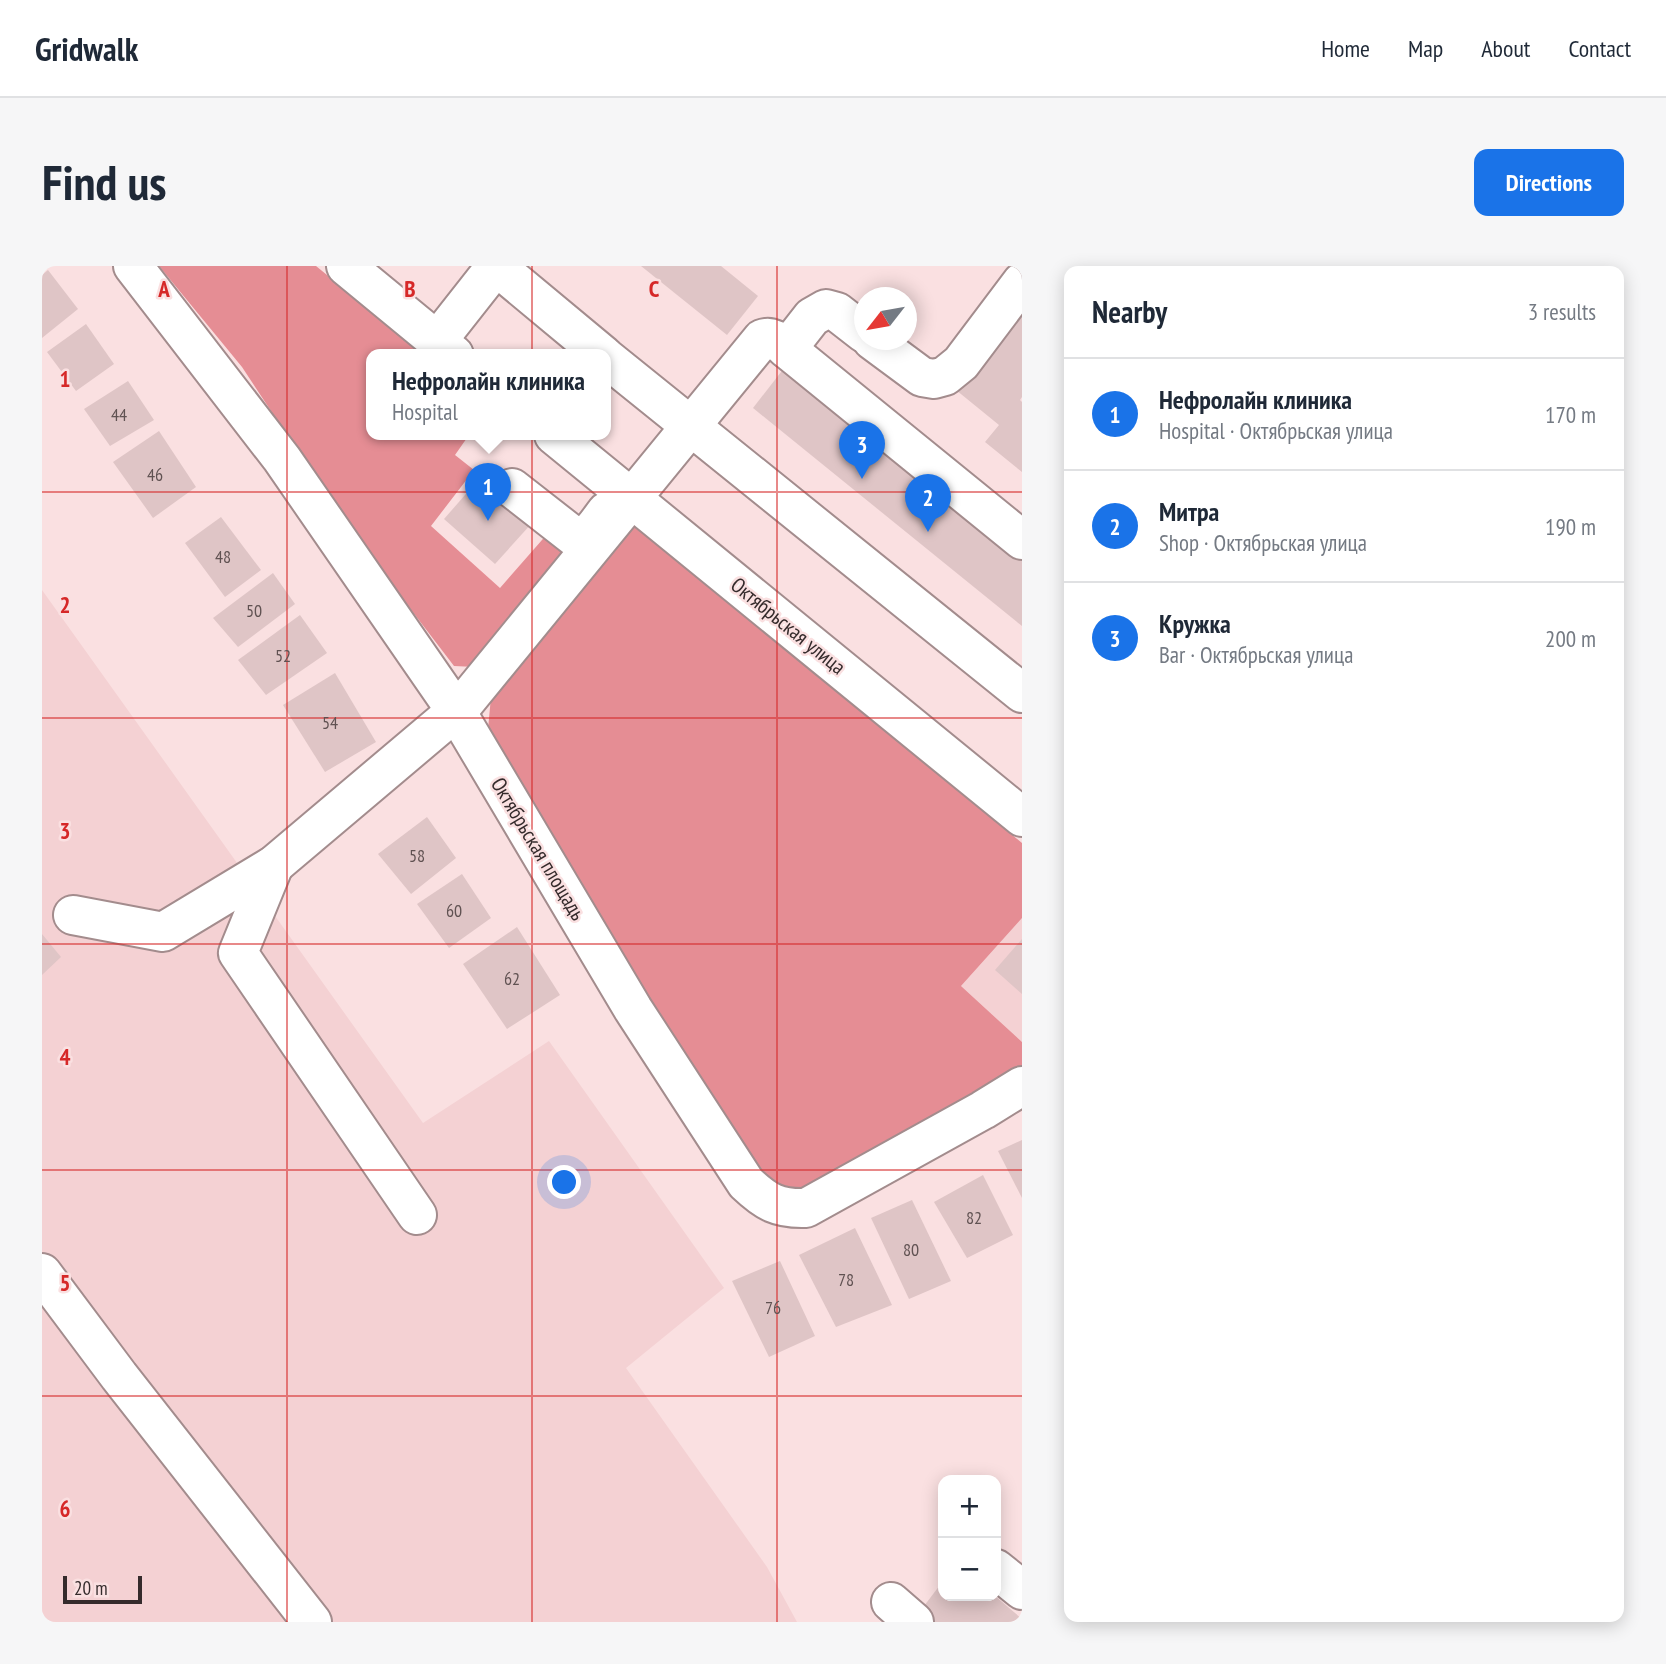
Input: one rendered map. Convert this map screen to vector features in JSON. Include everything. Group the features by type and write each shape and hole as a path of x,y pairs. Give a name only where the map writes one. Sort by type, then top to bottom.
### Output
{"street":[{"name":"Октябрьская площадь","path":"133,266 282,459 456,711 633,1009 746,1183 764,1200 788,1209 806,1208 984,1110 1022,1086"},
{"path":"346,266 446,348 496,266 596,349"},
{"path":"886,350 922,377 934,379 945,376 961,363 1022,282"},
{"path":"787,349 812,317 822,310 837,312 854,325"},
{"path":"512,488 569,534 578,539 588,535 690,427 762,339 770,337 1022,540"},
{"path":"611,362 1022,693"},
{"name":"Октябрьская улица","path":"560,440 1022,817"},
{"path":"73,915 163,932 274,865 456,711 628,495"},
{"path":"274,865 238,953 417,1215"},
{"path":"42,1273 119,1376 312,1622"},
{"path":"1001,1573 1022,1590"}],"shaded area":[{"path":"159,266 316,266 418,349 366,349 366,440 466,440 455,455 474,470 431,526 500,588 549,532 573,554 475,667 454,666 347,526 242,367"},
{"path":"640,526 1022,843 1022,918 961,986 1022,1042 1022,1076 813,1198 765,1187 498,757 488,729 491,697 624,531"},
{"path":"42,590 423,1123 549,1041 724,1288 626,1368 767,1567 797,1622 42,1622"},
{"path":"1022,918 1022,1042 961,986"}],"building":[{"path":"641,266 721,266 758,296 727,335"},
{"path":"48,270 78,309 42,338 42,275"},
{"path":"1022,308 1022,472 985,442 999,425 956,390"},
{"path":"86,324 114,364 76,391 47,352"},
{"path":"788,363 1022,553 1022,626 753,408"},
{"path":"128,381 154,420 110,446 84,409"},
{"path":"159,431 196,487 153,518 113,462"},
{"path":"479,479 532,523 495,564 444,519"},
{"path":"221,517 261,570 225,597 185,543"},
{"path":"273,573 295,604 238,647 213,618"},
{"path":"300,615 327,653 266,695 238,660"},
{"path":"335,673 376,742 325,772 283,705"},
{"path":"427,817 456,858 411,894 378,854"},
{"path":"462,874 491,918 449,948 417,904"},
{"path":"517,927 560,995 507,1029 463,964"},
{"path":"42,934 61,957 42,975"},
{"path":"1022,939 1022,994 995,970"},
{"path":"1022,1140 1022,1198 998,1151"},
{"path":"983,1175 1013,1235 967,1258 934,1202"},
{"path":"912,1200 951,1281 909,1299 871,1218"},
{"path":"855,1228 892,1305 836,1327 799,1255"},
{"path":"780,1261 815,1336 769,1357 732,1281"},
{"path":"938,1588 938,1601 1001,1601 1022,1619 1022,1622 935,1622 921,1610"}],"place":[{"name":"Кружка","path":"862,479"},
{"name":"Нефролайн клиника","path":"488,521"},
{"name":"Митра","path":"928,532"}]}
